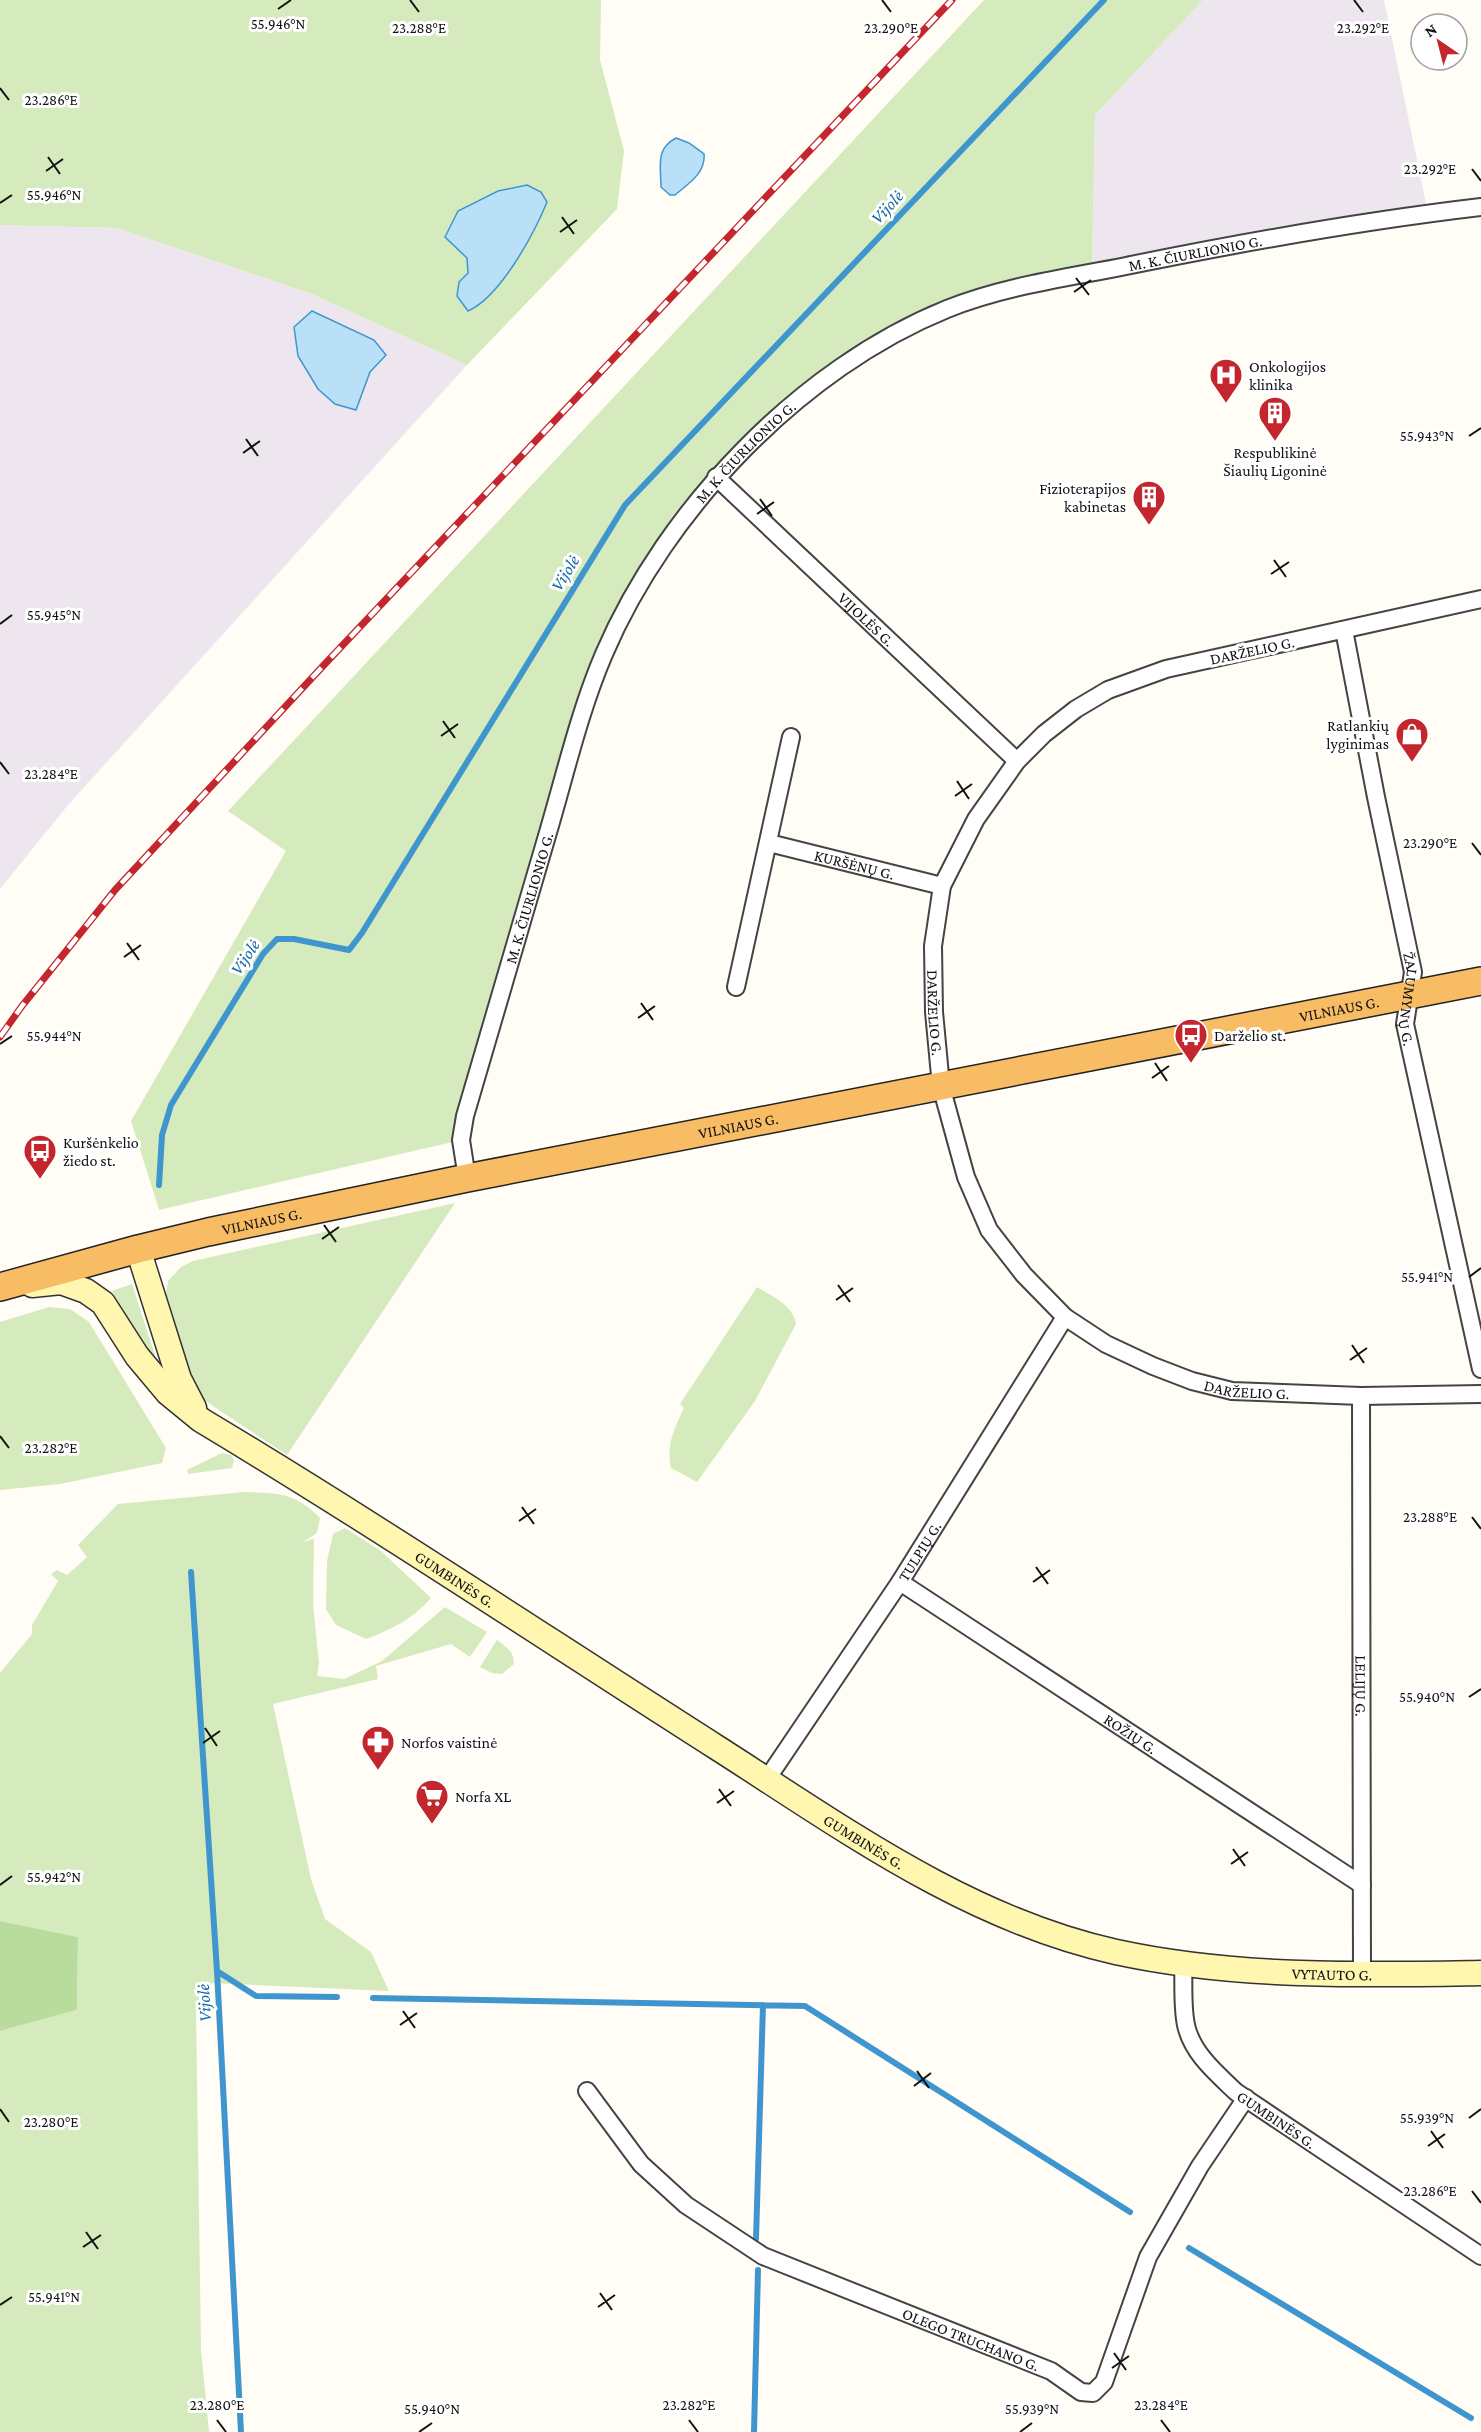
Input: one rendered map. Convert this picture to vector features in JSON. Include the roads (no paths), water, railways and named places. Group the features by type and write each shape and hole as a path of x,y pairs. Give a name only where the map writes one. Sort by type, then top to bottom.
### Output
{"highway":[{"name":"VILNIAUS G.","path":"0,1288 138,1249 467,1178 1481,981"}],"main road":[{"path":"138,1249 179,1379 201,1420"},
{"name":"GUMBINĖS G.","path":"0,1288 61,1282 86,1291 103,1303 137,1356 168,1393 201,1420 380,1530 882,1853 982,1907 1070,1939 1114,1952 1183,1964"},
{"name":"VYTAUTO G.","path":"1183,1964 1268,1972 1481,1973"}],"street":[{"name":"M. K. ČIURLIONIO G.","path":"467,1178 461,1140 465,1116 588,697 604,655 622,615 676,527 716,477 752,441 839,369 892,334 948,308 1018,286 1266,238 1481,207"},
{"name":"VIJOLĖS G.","path":"716,477 1017,761"},
{"name":"DARŽELIO G.","path":"1481,599 1166,669 1108,690 1060,721 1017,761 976,819 942,886 933,946 934,1012 941,1086 966,1177 989,1230 1024,1275 1065,1317 1106,1344 1153,1366 1192,1381 1232,1391 1361,1396 1481,1394"},
{"name":"ŽALUMYNŲ G.","path":"1344,630 1413,972 1405,1024 1481,1369"},
{"path":"736,987 791,737"},
{"name":"KURŠĖNŲ G.","path":"769,843 942,886"},
{"name":"TULPIŲ G.","path":"767,1779 900,1582 1065,1317"},
{"name":"LELIJŲ G.","path":"1361,1396 1362,1974"},
{"name":"ROŽIŲ G.","path":"900,1582 1362,1885"},
{"name":"GUMBINĖS G.","path":"1183,1964 1186,2025 1201,2056 1215,2073 1246,2098 1481,2256"},
{"name":"OLEGO TRUCHANO G.","path":"587,2091 641,2164 686,2205 763,2256 1051,2371 1081,2392 1093,2392 1104,2382 1148,2257 1200,2166 1246,2098"}],"water":[{"path":"676,138 689,143 704,154 704,161 695,178 675,195 670,195 661,187 660,165 665,147"},
{"path":"527,185 541,192 547,202 541,215 525,247 504,279 480,304 468,311 457,296 459,282 468,273 467,258 445,237 458,211 498,191"},
{"path":"312,311 374,340 386,355 370,372 356,410 335,404 318,389 298,356 294,327"}],"waterway":[{"name":"Vijolė","path":"159,1185 162,1135 171,1105 263,954 277,939 294,939 349,950 362,933 625,505 1104,0"},
{"name":"Vijolė","path":"191,1572 217,1971 241,2432"},
{"path":"217,1971 256,1996 337,1997"},
{"path":"373,1998 805,2006 1130,2212"},
{"path":"756,2239 763,2005"},
{"path":"1189,2248 1471,2418"},
{"path":"754,2432 758,2270"}],"railway":[{"path":"0,1037 115,890 323,666 952,0"}],"place":[{"name":"Onkologijos klinika","path":"1226,404"},
{"name":"Respublikinė Šiaulių Ligoninė","path":"1275,442"},
{"name":"Fizioterapijos kabinetas","path":"1149,526"},
{"name":"Ratlankių lyginimas","path":"1412,763"},
{"name":"Darželio st.","path":"1191,1064"},
{"name":"Kuršėnkelio žiedo st.","path":"40,1180"},
{"name":"Norfos vaistinė","path":"378,1771"},
{"name":"Norfa XL","path":"432,1825"}]}
